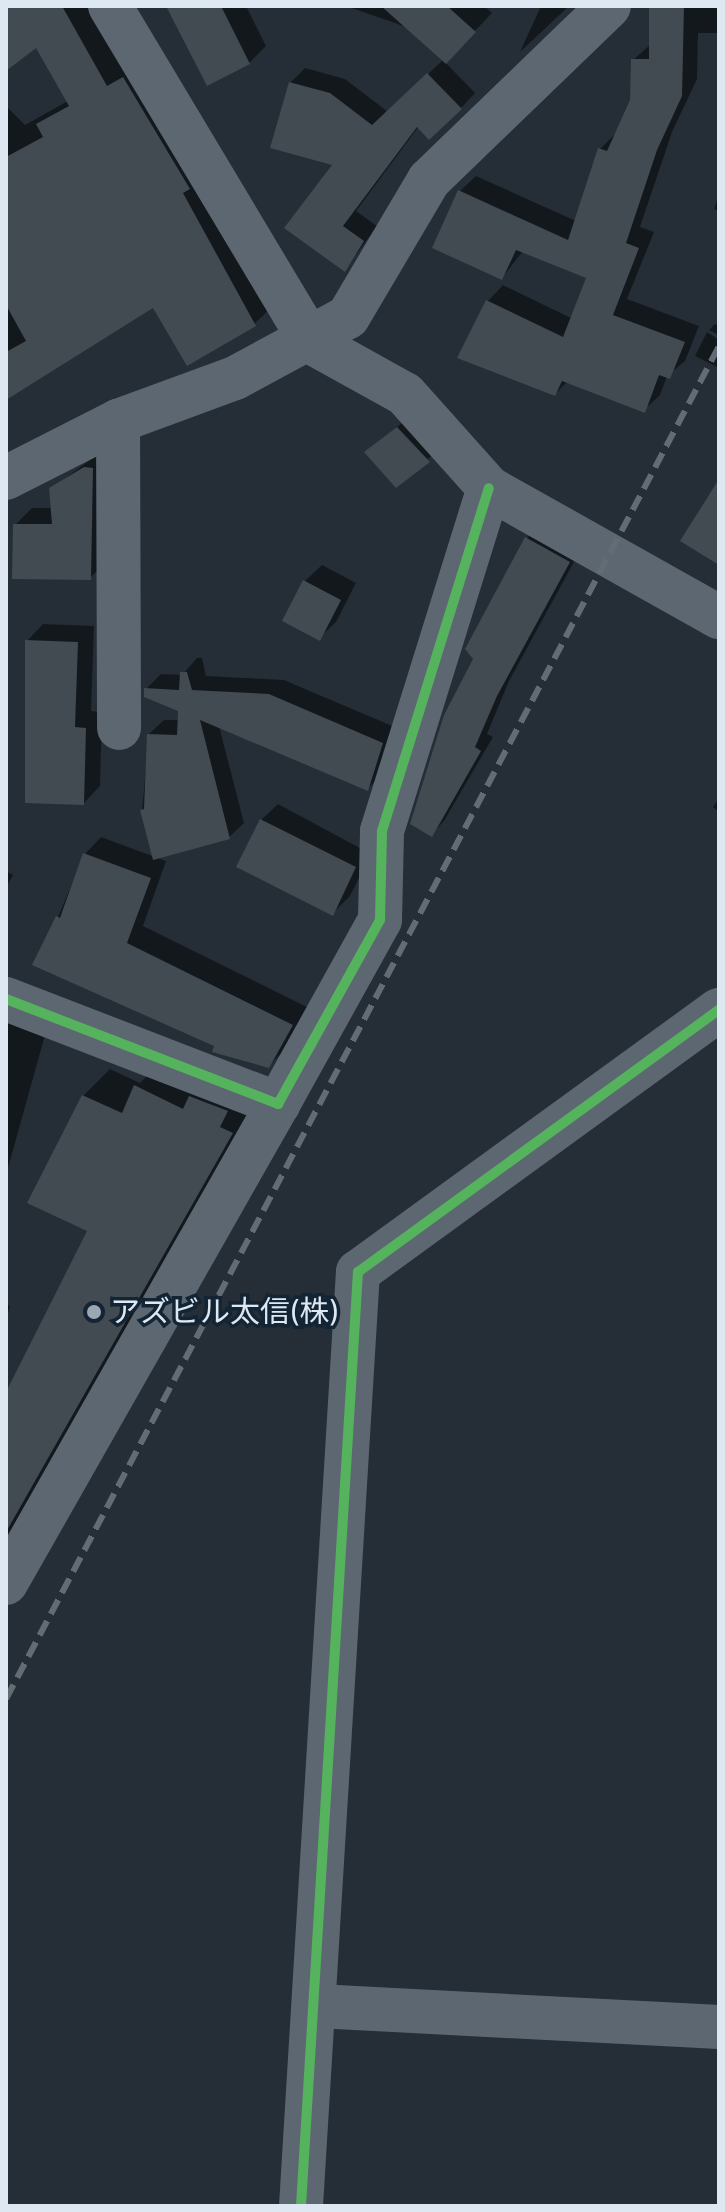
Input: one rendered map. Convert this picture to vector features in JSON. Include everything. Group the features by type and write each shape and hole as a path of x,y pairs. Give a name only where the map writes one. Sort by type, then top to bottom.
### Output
{"street":[{"path":"110,6 311,342 405,394 489,488 719,617"},
{"path":"6,478 118,421 235,378 311,342 348,317 429,180 609,6"},
{"path":"118,421 119,728"},
{"path":"6,1583 380,920 382,831 489,488"},
{"path":"6,999 278,1104"},
{"path":"301,2206 317,2006 358,1272 719,1010"},
{"path":"317,2006 719,2027"}],"building":[{"path":"6,6 62,6 107,86 123,77 190,189 183,193 256,326 187,366 153,308 6,400 6,352 26,341 6,305 6,157 43,137 36,124 69,106 36,48 6,71"},
{"path":"166,6 221,6 250,64 207,86"},
{"path":"381,6 447,6 476,32 446,64"},
{"path":"649,6 684,6 682,96 657,150 626,243 639,248 613,315 685,342 670,379 659,375 645,413 562,381 555,396 457,358 486,300 563,337 586,278 516,250 502,280 432,248 458,190 568,240 598,148 607,151 630,100 631,59 649,59"},
{"path":"427,73 462,109 429,140 417,127 343,226 364,241 345,272 284,228 332,165 270,148 289,82 330,93 372,125"},
{"path":"397,427 430,462 396,488 364,452"},
{"path":"84,467 93,468 91,580 12,579 13,524 52,524 49,488"},
{"path":"719,479 719,565 680,541"},
{"path":"525,537 570,562 497,696 475,747 481,751 432,837 410,824 444,715 473,659 465,649"},
{"path":"303,580 341,600 320,641 282,621"},
{"path":"25,640 78,642 75,727 86,728 84,805 25,803"},
{"path":"180,672 187,672 192,690 269,694 383,743 368,791 200,720 230,839 153,860 140,810 144,809 147,734 177,735 178,711 144,697 144,688 179,690"},
{"path":"260,819 356,867 333,916 236,867"},
{"path":"83,853 151,878 127,943 293,1025 269,1068 212,1052 214,1046 32,965 56,916 60,918"},
{"name":"アズビル太信(株)","path":"134,1085 183,1109 189,1096 228,1111 220,1127 233,1133 6,1532 6,1392 87,1231 27,1203 82,1095 122,1113"}],"railway":[{"path":"6,1699 719,346"}],"cycle path":[{"path":"6,999 278,1104 380,920 382,831 489,488"},
{"path":"301,2206 358,1272 719,1010"}],"place":[{"name":"アズビル太信(株)","path":"94,1312"}]}
